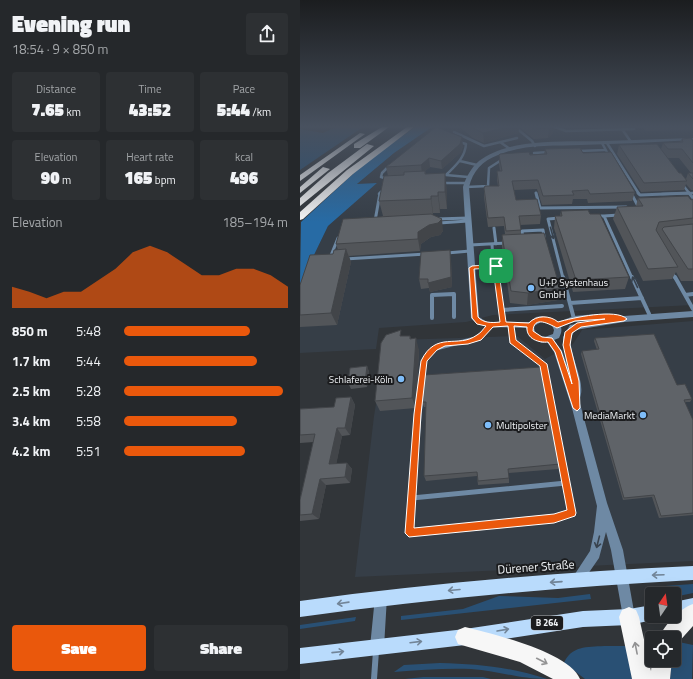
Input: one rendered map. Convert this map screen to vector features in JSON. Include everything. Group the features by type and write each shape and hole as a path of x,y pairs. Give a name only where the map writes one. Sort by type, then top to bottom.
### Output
{"highway":[{"path":"300,179 328,159"},
{"path":"300,191 340,159"},
{"path":"300,203 352,159"},
{"path":"300,217 367,159"},
{"path":"674,631 693,613"},
{"path":"629,617 642,679"},
{"path":"465,637 529,654 556,668 570,679"},
{"path":"660,679 661,667"}],"main road":[{"name":"Dürener Straße","path":"300,609 381,597 493,586 693,573"},
{"path":"681,609 693,606"},
{"name":"B 264","path":"300,656 465,637 583,619 629,617 645,614"}],"street":[{"path":"488,159 477,166 467,183 475,318 479,322 491,325 530,325 534,321 542,319 552,321 557,325 558,334 550,340 541,340 535,337 530,331 530,325"},
{"path":"577,408 576,381 567,345 569,332 579,325 624,319 693,314"},
{"path":"557,325 574,319 609,316 624,319"},
{"path":"550,340 558,351 577,408 602,503 617,550 629,617"},
{"path":"577,580 595,554 600,532 602,503"},
{"path":"377,647 381,597"}],"lane":[{"path":"435,184 467,183 488,186 489,168 499,160 505,159"},
{"path":"616,159 636,192 640,194 691,193"},
{"path":"446,175 460,161 477,166"},
{"path":"393,179 381,177 382,172 394,163"},
{"path":"438,176 446,175 467,183"},
{"path":"678,178 691,193 693,199 686,201"},
{"path":"382,221 374,221 379,194 385,188 392,187"},
{"path":"628,187 639,206 634,206"},
{"path":"536,193 540,208 629,206"},
{"path":"596,216 626,215"},
{"path":"604,216 651,318"},
{"path":"564,218 548,219 574,319"},
{"path":"428,220 468,220"},
{"path":"437,223 468,220"},
{"path":"493,260 494,228"},
{"path":"524,242 522,231 543,230 546,241 538,242"},
{"path":"340,234 329,260 431,254"},
{"path":"439,253 494,244 510,243"},
{"path":"472,268 496,266 503,324"},
{"path":"670,268 693,309"},
{"path":"432,318 432,295 454,294 454,317"},
{"path":"685,295 693,294"},
{"path":"570,303 642,298"},
{"path":"501,310 562,306"},
{"path":"491,325 479,338 468,342 444,344 434,348 427,355 424,361 418,414 409,533 554,519 572,513 543,364 512,341 511,324"},
{"path":"412,498 566,483"},
{"path":"374,679 377,647"}],"shaded area":[{"path":"300,159 317,159 300,170"},
{"path":"371,159 387,159 357,184 377,183 328,226 300,284 301,222"},
{"path":"387,159 693,159 693,305 493,315 466,322 379,328 376,349 300,353 300,284 328,226 377,183 356,185"},
{"path":"693,321 693,561 355,577 374,416 385,349 398,340 517,336 545,359 573,344 582,330"},
{"path":"693,584 693,593 681,596 681,587 651,587"},
{"path":"590,594 591,599 401,620 401,616 463,609 499,596 558,598"},
{"path":"356,617 355,621 300,629 300,625"},
{"path":"681,642 693,645 692,679 670,679 671,667 681,667"},
{"path":"627,646 632,679 585,679 564,663 567,657 575,650 586,647"},
{"path":"440,663 467,664 508,669 547,679 527,678 471,669 394,672 404,665"},
{"path":"423,677 483,677 491,679 405,679"}],"building":[{"path":"396,159 428,159 421,165 386,167"},
{"path":"432,159 444,159 441,161"},
{"path":"500,159 615,159 635,192 590,194 588,190 572,191 574,195 543,196 538,180 512,181 516,200 537,199 541,215 519,216 521,230 506,231 504,217 488,218 484,188 485,186 499,186 497,171 502,171"},
{"path":"628,159 668,159 687,181 644,183"},
{"path":"425,171 425,174 445,173 445,192 438,192 438,196 431,196 431,199 379,201 384,176 404,175 404,172"},
{"path":"688,173 693,173 693,179"},
{"path":"688,196 691,200 693,199 693,218 659,222 656,230 678,267 648,269 617,207 643,206 638,198"},
{"path":"588,210 590,214 600,214 629,277 576,280 555,216 562,216 561,211"},
{"path":"431,214 442,219 438,223 429,225 418,232 418,239 336,244 343,219"},
{"path":"693,224 693,269 688,269 662,229 664,227"},
{"path":"544,233 560,288 528,293 511,291 502,235"},
{"path":"346,249 331,313 300,315 300,285 310,255 333,254 334,250"},
{"path":"450,250 451,277 428,283 428,279 419,279 421,252"},
{"name":"Schlaferei-Köln","path":"401,330 400,336 410,336 410,339 416,338 412,398 375,401 381,343 386,335"},
{"name":"MediaMarkt","path":"654,334 677,385 685,384 692,399 684,400 693,420 693,513 661,516 654,495 624,498 582,351 599,349 595,338"},
{"path":"367,366 365,382 348,383 350,368"},
{"name":"Multipolster","path":"541,367 560,464 508,469 509,478 478,481 477,472 424,476 426,402 422,402 424,375"},
{"path":"351,397 345,428 337,428 329,464 347,463 345,477 320,479 312,514 300,515 300,500 315,434 300,435 300,409 334,407 336,398"}],"place":[{"name":"U+P Systenhaus GmbH","path":"531,288"},
{"name":"Schlaferei-Köln","path":"401,379"},
{"name":"MediaMarkt","path":"643,415"},
{"name":"Multipolster","path":"488,425"}],"route":[{"path":"496,266 472,268 475,318 479,322 486,325 491,325 511,324 530,325 539,319 552,321 557,325 574,319 609,316 624,319 579,325 573,327 569,332 567,337 567,345 576,381 577,408 558,351 550,340 537,339 530,331 530,325 511,324 512,341 543,364 572,513 554,519 409,533 418,414 424,361 427,355 434,348 444,344 468,342 479,338 491,325 503,324 496,266"}]}
